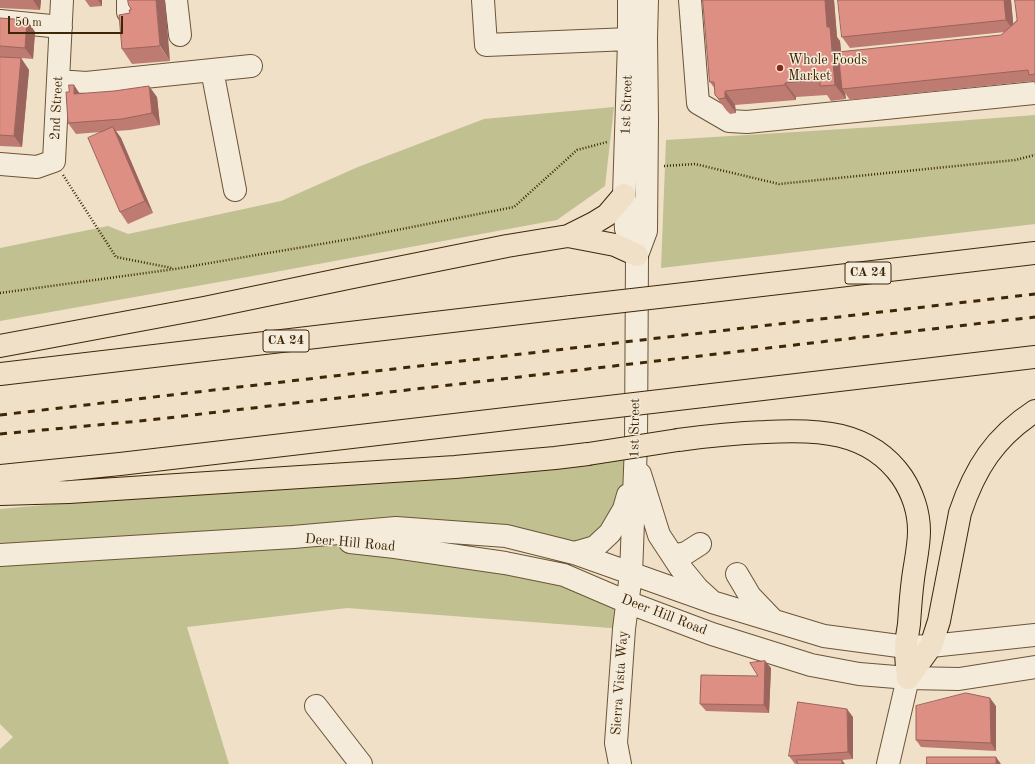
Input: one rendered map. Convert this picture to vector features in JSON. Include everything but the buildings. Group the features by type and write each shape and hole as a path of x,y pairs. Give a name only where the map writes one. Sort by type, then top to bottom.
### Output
{"highway":[{"path":"0,346 204,308 507,246 568,236 594,224 606,215 624,195"},
{"path":"568,236 615,245 637,255"},
{"name":"CA 24","path":"0,374 1035,253"},
{"path":"0,476 120,464 1035,357"},
{"path":"908,678 931,646 939,621 960,513 977,471 994,447 1013,427 1035,411"},
{"path":"0,494 69,492 522,462 588,454 678,440 758,432 820,432 840,435 875,451 889,461 899,473 908,488 915,505 919,540 913,578 906,647 908,678"}],"street":[{"name":"2nd Street","path":"54,161 62,0"},
{"path":"176,0 180,35"},
{"path":"483,0 486,45 629,31 638,0"},
{"name":"1st Street","path":"630,0 624,195 626,229 637,255"},
{"name":"1st Street","path":"627,602 630,574 634,466 637,255 646,231 647,0"},
{"path":"690,0 698,103 729,121 747,122 1035,93"},
{"path":"0,21 61,27"},
{"path":"58,81 86,83 251,66"},
{"path":"212,70 235,190"},
{"path":"0,164 37,167 54,161"},
{"path":"574,553 595,547 610,533 624,509 634,466"},
{"path":"634,466 659,535 680,567 698,589 712,602"},
{"name":"Deer Hill Road","path":"0,555 293,537 396,528 506,536 574,553 712,602 824,636 906,647 931,646 1035,635"},
{"name":"Deer Hill Road","path":"293,537 395,546 505,563 564,575 627,602 712,634 811,665 859,674 908,678 959,679 1035,667"},
{"path":"673,556 686,553 700,544"},
{"path":"737,574 750,596 776,622"},
{"name":"Sierra Vista Way","path":"620,764 616,742 627,602"},
{"path":"888,764 908,678"},
{"path":"316,706 361,764"}],"path":[{"path":"0,293 175,269 356,238 514,208 577,150 626,137"},
{"path":"647,167 695,164 779,184 1015,160 1035,155"},
{"path":"54,161 116,257 175,269"}],"green space":[{"path":"614,107 605,186 557,220 0,321 0,248 108,226 128,234 281,201 358,167 484,119"},
{"path":"1035,115 1035,224 661,268 666,140 891,126"},
{"path":"635,458 634,474 595,547 506,536 296,537 505,563 627,602 624,629 347,608 187,627 229,764 0,764 0,749 13,737 0,724 0,509 67,503 473,477 575,467"}],"railway":[{"path":"0,415 1035,294"},
{"path":"0,434 150,420 1035,317"}],"place":[{"name":"Whole Foods Market","path":"780,68"}]}
